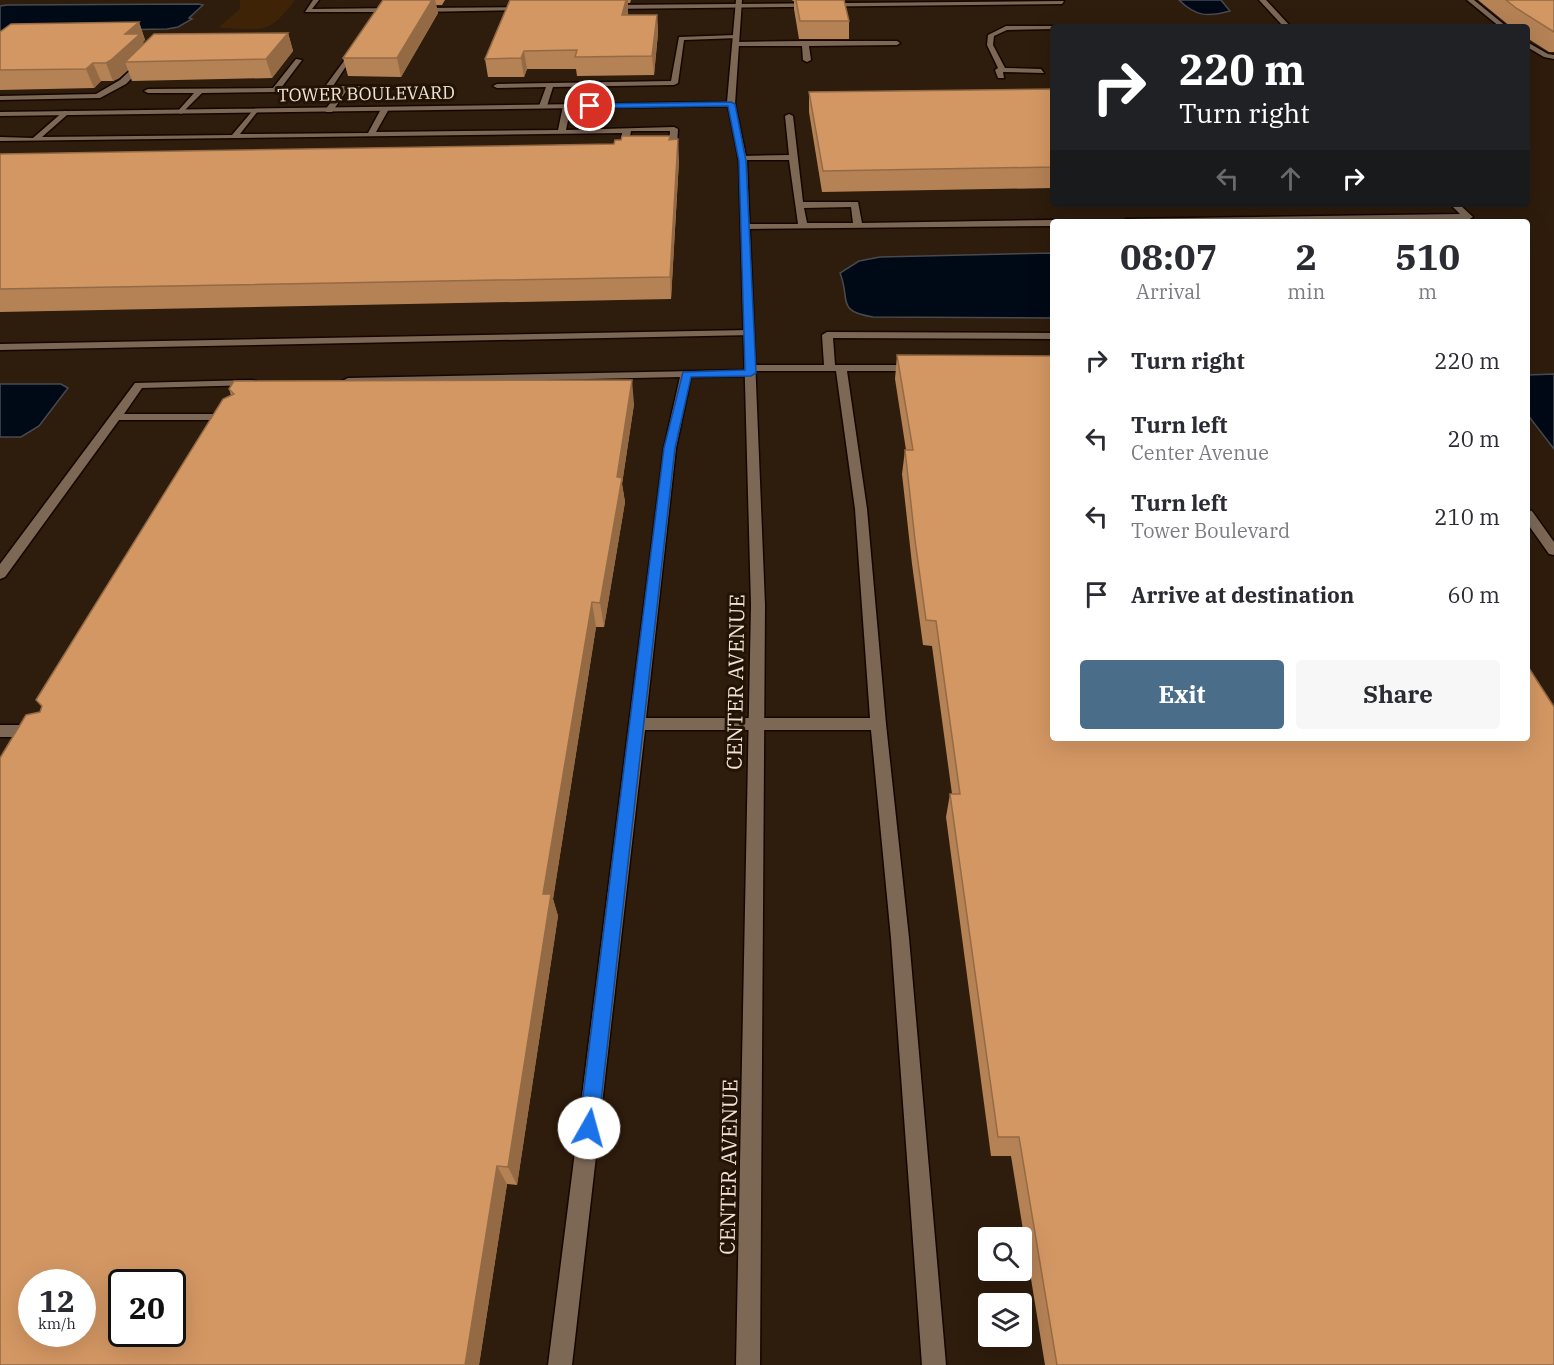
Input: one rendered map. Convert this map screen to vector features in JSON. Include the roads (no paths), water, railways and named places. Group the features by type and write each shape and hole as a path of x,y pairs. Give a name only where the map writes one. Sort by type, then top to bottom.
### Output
{"street":[{"path":"316,0 307,11 402,10"},
{"path":"1262,0 1285,24"},
{"path":"1470,0 1500,24"},
{"path":"605,8 653,3 1062,2"},
{"name":"CENTER AVENUE","path":"738,3 731,104 742,158 758,605 748,1365"},
{"path":"414,10 533,8"},
{"path":"1041,70 1002,73 990,45 991,35 1006,28 1050,27"},
{"path":"497,86 674,83 681,38 805,44 897,43"},
{"path":"362,39 328,88 390,88"},
{"path":"805,44 807,60"},
{"path":"1530,46 1546,56 1554,57"},
{"path":"35,140 92,97 115,88 148,58"},
{"path":"148,91 275,90 298,60"},
{"path":"543,106 550,85"},
{"path":"329,110 345,88"},
{"path":"181,112 200,91"},
{"path":"0,109 15,97"},
{"path":"0,98 92,97"},
{"name":"TOWER BOULEVARD","path":"0,114 731,104"},
{"path":"561,132 567,106"},
{"path":"371,135 385,109"},
{"path":"234,137 254,111"},
{"path":"789,116 803,227"},
{"path":"0,139 674,129 673,146 625,146 627,131"},
{"path":"742,158 793,158"},
{"path":"800,205 855,204 858,226"},
{"path":"1409,207 1419,218"},
{"path":"1346,219 1468,217 1457,207"},
{"path":"745,228 1050,223"},
{"path":"0,347 749,333"},
{"path":"934,1365 900,938 878,724 861,508 827,335 1050,336"},
{"path":"341,381 686,374 835,368 923,368"},
{"path":"560,1365 670,448 686,374"},
{"path":"0,574 139,385 270,382"},
{"path":"116,417 236,417"},
{"path":"1530,518 1554,550"},
{"path":"638,724 878,724"},
{"path":"0,731 50,731"}]}
